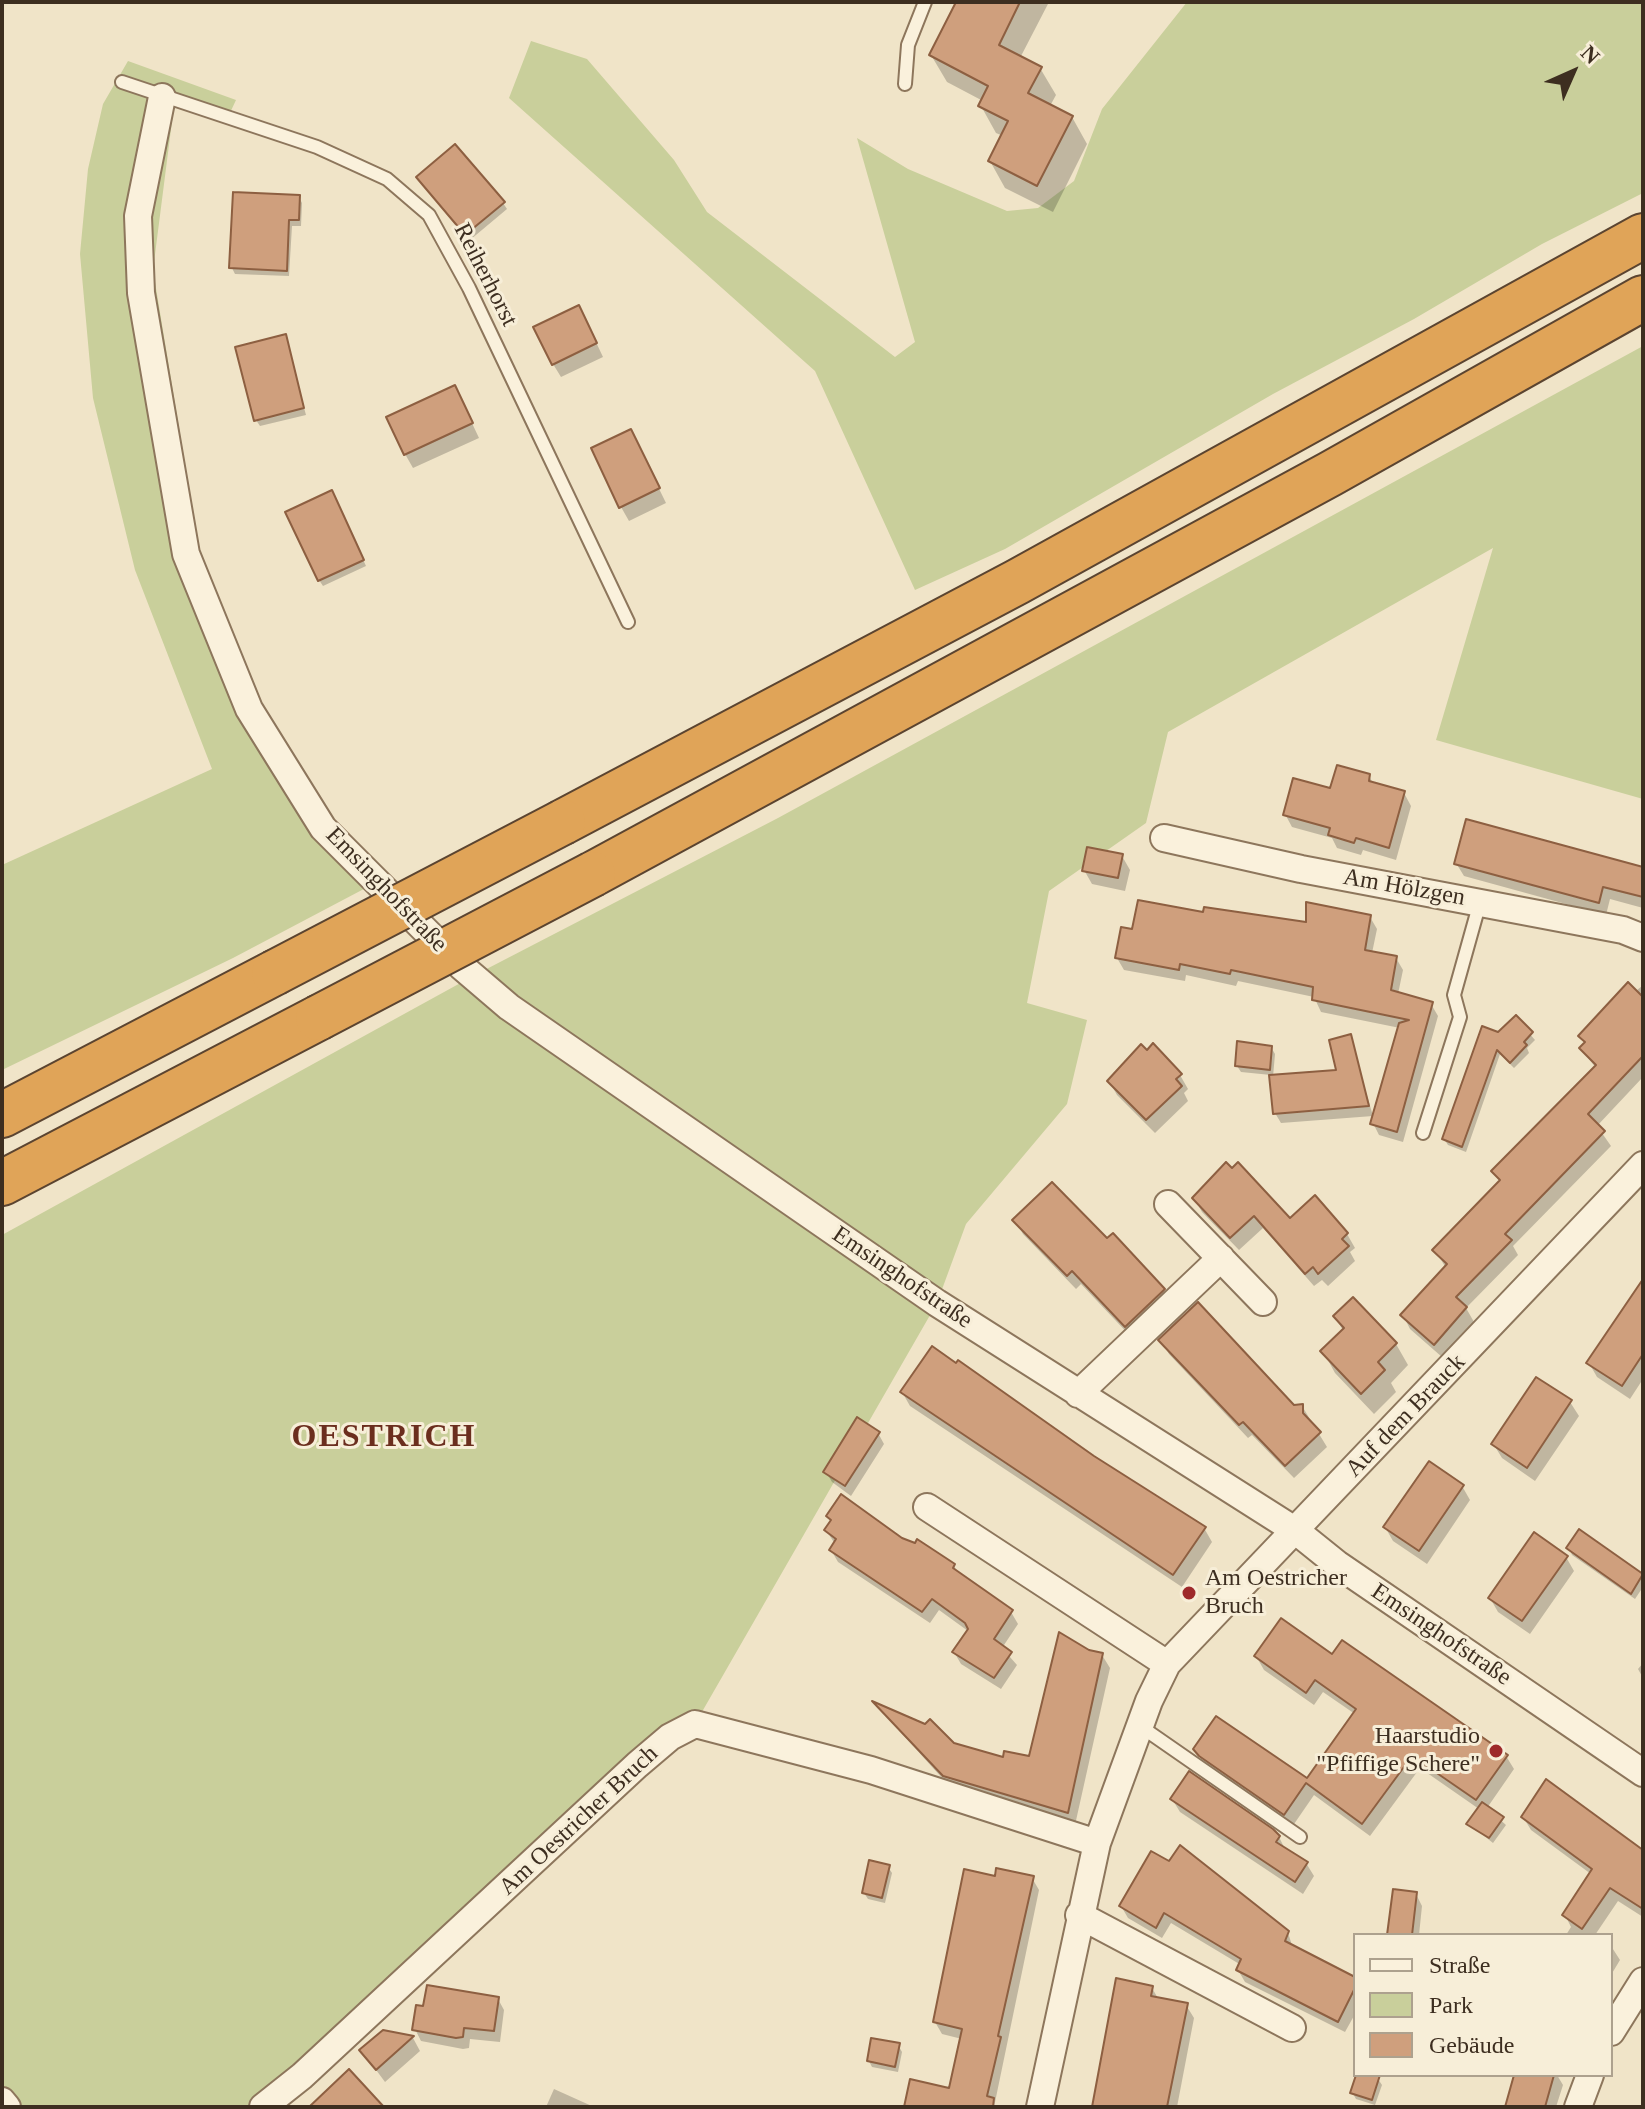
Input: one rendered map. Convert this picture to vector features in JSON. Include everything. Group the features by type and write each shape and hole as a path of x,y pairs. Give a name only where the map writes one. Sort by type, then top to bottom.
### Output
{"highway":[{"path":"2,1115 1045,567 1643,236"},
{"path":"2,1183 593,874 1330,474 1643,298"}],"street":[{"name":"Emsinghofstraße","path":"162,97 138,216 141,293 186,554 249,709 323,828 461,966 509,1007 937,1303 1296,1531 1337,1564 1643,1773"},
{"name":"Am Hölzgen","path":"1164,838 1301,869 1623,930 1643,938"},
{"name":"Auf dem Brauck","path":"1040,2107 1097,1843 1140,1726 1167,1664 1643,1165"},
{"path":"1168,1204 1263,1302"},
{"path":"1078,1394 1221,1258"},
{"path":"927,1507 1167,1664"},
{"name":"Am Oestricher Bruch","path":"263,2107 313,2066 637,1765 670,1737 695,1724 871,1770 1097,1843"},
{"path":"1079,1915 1292,2028"},
{"path":"1613,2029 1643,1981"},
{"path":"1578,2107 1589,2077"},
{"path":"2,2101 7,2107"}],"lane":[{"path":"905,84 908,45 925,2"},
{"name":"Reiherhorst","path":"122,82 317,147 387,179 429,215 469,288 628,622"},
{"path":"1423,1133 1460,1017 1454,995 1480,902"},
{"path":"1140,1726 1300,1837"}],"green space":[{"path":"1187,2 1643,2 1643,193 1542,244 1414,319 1273,394 1005,549 915,590 815,371 509,98 531,41 587,59 674,160 707,212 895,357 915,342 857,138 908,169 1007,211 1038,208 1074,181 1102,109"},
{"path":"128,61 236,100 229,115 175,98 153,270 201,561 251,722 379,881 233,958 2,1070 2,865 212,769 135,570 93,398 80,254 88,169 103,104"},
{"path":"1643,346 1643,799 1436,740 1493,548 1168,732 1146,823 1049,891 1027,1003 1087,1020 1067,1104 966,1224 937,1303 695,1724 263,2107 7,2107 2,2101 2,1235 475,975 778,818"}],"building":[{"path":"956,2 1020,2 999,45 1042,67 1028,93 1073,116 1037,186 988,161 1008,121 978,106 988,86 929,55"},
{"path":"455,144 505,202 465,235 416,177"},
{"path":"233,192 300,195 299,220 289,220 287,271 229,268"},
{"path":"579,305 597,343 552,365 533,327"},
{"path":"286,334 304,408 254,421 235,347"},
{"path":"455,385 473,423 404,455 386,417"},
{"path":"631,429 660,488 619,508 591,448"},
{"path":"332,490 364,560 318,581 285,512"},
{"path":"1337,765 1370,774 1369,781 1405,791 1389,848 1356,838 1354,843 1328,835 1330,828 1283,815 1293,778 1330,788"},
{"path":"1466,819 1643,867 1643,897 1603,887 1599,903 1454,864"},
{"path":"1087,847 1123,854 1118,878 1082,871"},
{"path":"1138,900 1203,912 1204,907 1306,922 1306,902 1371,915 1365,950 1397,956 1391,990 1433,1002 1397,1132 1370,1124 1399,1023 1409,1020 1312,1000 1313,987 1231,970 1230,974 1180,964 1179,970 1115,958 1121,927 1132,929"},
{"path":"1628,982 1643,997 1643,1056 1588,1114 1605,1131 1505,1234 1512,1240 1456,1297 1467,1307 1434,1345 1400,1315 1447,1264 1432,1250 1500,1180 1491,1171 1596,1065 1579,1048 1585,1042 1578,1036"},
{"path":"1516,1015 1533,1032 1524,1042 1527,1045 1510,1063 1497,1050 1462,1147 1442,1139 1482,1026 1498,1032"},
{"path":"1351,1034 1369,1106 1273,1114 1269,1075 1336,1070 1329,1040"},
{"path":"1237,1041 1272,1046 1270,1070 1235,1066"},
{"path":"1153,1043 1182,1074 1176,1079 1182,1086 1146,1120 1107,1081 1141,1044 1147,1050"},
{"path":"1226,1162 1232,1168 1238,1162 1290,1218 1315,1195 1348,1233 1342,1239 1349,1246 1318,1274 1313,1267 1305,1274 1254,1216 1230,1238 1192,1198"},
{"path":"1052,1182 1107,1238 1113,1233 1165,1289 1125,1327 1072,1271 1067,1276 1012,1220"},
{"path":"1643,1279 1643,1354 1622,1386 1586,1363"},
{"path":"1353,1297 1397,1343 1378,1362 1385,1370 1361,1394 1320,1351 1344,1328 1333,1316"},
{"path":"1198,1302 1294,1405 1303,1404 1303,1413 1321,1432 1285,1466 1243,1422 1239,1425 1158,1340"},
{"path":"932,1346 956,1363 958,1360 1094,1456 1206,1527 1173,1575 900,1392"},
{"path":"1536,1377 1572,1400 1527,1468 1491,1444"},
{"path":"857,1417 880,1432 845,1486 823,1472"},
{"path":"1429,1461 1464,1485 1419,1551 1383,1527"},
{"path":"841,1494 902,1538 915,1543 917,1539 955,1564 953,1568 1013,1610 994,1639 1012,1652 994,1678 952,1652 968,1629 965,1623 932,1599 922,1612 829,1550 836,1539 824,1530 831,1520 826,1516"},
{"path":"1579,1529 1643,1574 1631,1594 1566,1548"},
{"path":"1534,1532 1568,1556 1522,1621 1488,1598"},
{"path":"1281,1618 1332,1654 1342,1640 1508,1755 1476,1800 1412,1756 1362,1824 1306,1783 1284,1815 1199,1756 1193,1749 1216,1716 1307,1778 1356,1709 1315,1680 1306,1693 1254,1656"},
{"path":"1059,1632 1089,1650 1103,1653 1068,1813 943,1776 872,1701 925,1724 930,1719 954,1743 1003,1757 1004,1751 1029,1756"},
{"path":"1189,1771 1273,1829 1280,1836 1276,1842 1308,1862 1295,1882 1170,1799"},
{"path":"1546,1779 1643,1850 1643,1909 1610,1888 1582,1929 1562,1915 1592,1869 1521,1817"},
{"path":"1482,1802 1504,1817 1489,1838 1466,1824"},
{"path":"1180,1845 1289,1931 1285,1941 1353,1976 1353,1992 1338,2022 1236,1970 1241,1959 1164,1913 1156,1928 1119,1906 1151,1851 1169,1861"},
{"path":"869,1860 890,1865 882,1898 862,1893"},
{"path":"996,1868 1034,1876 987,2096 994,2098 993,2107 904,2107 910,2079 949,2088 962,2029 933,2022 964,1869 995,1876"},
{"path":"1393,1889 1417,1892 1412,1933 1387,1933"},
{"path":"1116,1978 1153,1986 1151,1996 1188,2003 1167,2107 1092,2107"},
{"path":"427,1985 499,1997 494,2031 464,2028 463,2037 456,2038 412,2030 416,2005 423,2006"},
{"path":"383,2030 414,2036 376,2070 359,2050"},
{"path":"871,2038 900,2043 895,2067 867,2061"},
{"path":"349,2069 384,2107 309,2107"},
{"path":"1355,2077 1379,2077 1372,2100 1350,2093"},
{"path":"1513,2077 1553,2077 1545,2107 1505,2107"}],"place":[{"name":"Am Oestricher Bruch","path":"1189,1593"},
{"name":"Haarstudio \"Pfiffige Schere\"","path":"1496,1751"}],"district":[{"name":"OESTRICH","path":"384,1438"}]}
